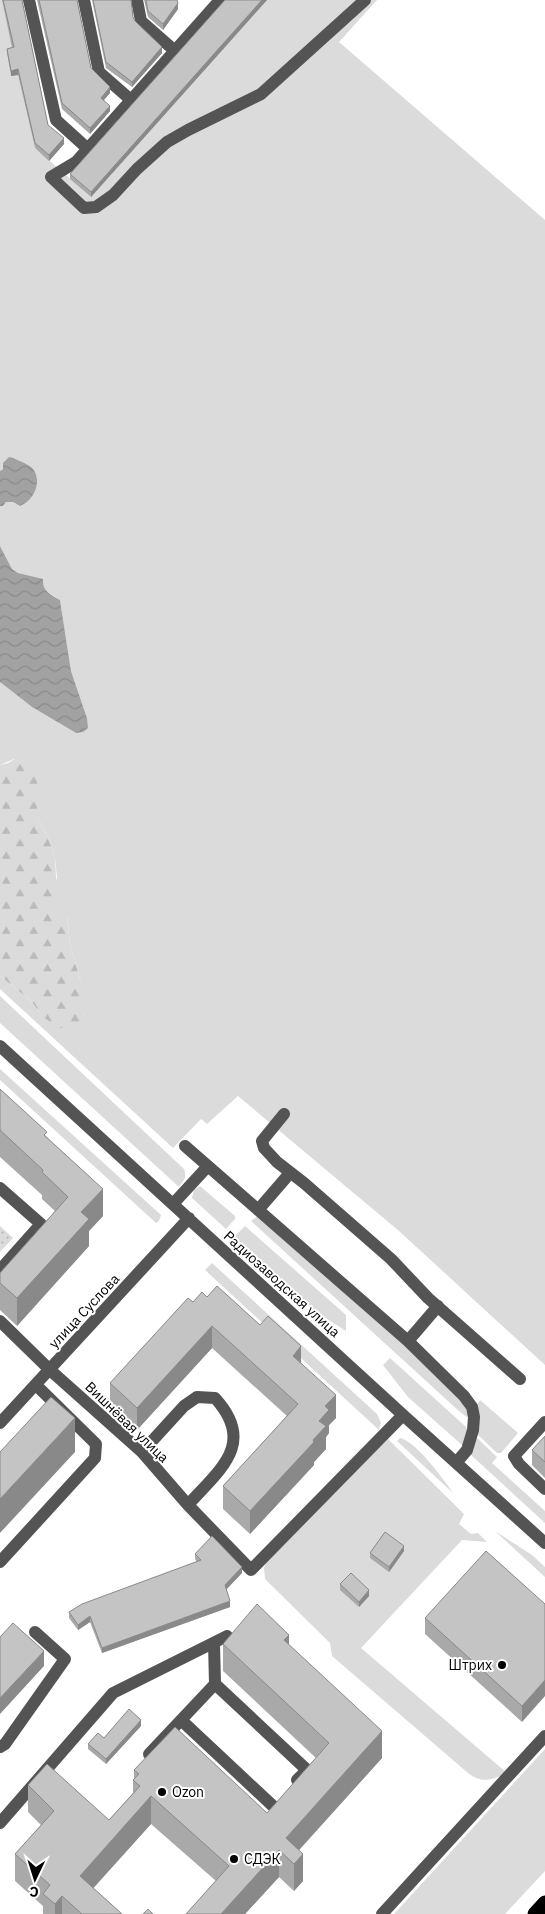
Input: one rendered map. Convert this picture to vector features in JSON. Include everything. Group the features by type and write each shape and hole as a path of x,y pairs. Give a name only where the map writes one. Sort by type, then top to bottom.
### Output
{"highway":[{"path":"535,1914 545,1903"}],"street":[{"path":"29,0 56,120 88,148"},
{"path":"84,0 99,72 131,100"},
{"path":"137,0 141,21 175,51"},
{"path":"220,0 76,162 51,178 84,208 96,207 113,195 136,169 167,142 261,94 366,0"},
{"name":"Радиозаводская улица","path":"0,1046 545,1543"},
{"path":"284,1114 262,1141 264,1148 277,1162 391,1259 438,1306 520,1379"},
{"path":"186,1146 408,1341 464,1396 472,1407 474,1417 473,1430 467,1450 456,1463"},
{"path":"173,1204 208,1166"},
{"path":"258,1210 290,1173"},
{"path":"0,1188 41,1224 0,1270"},
{"name":"улица Суслова","path":"0,1423 189,1218"},
{"path":"408,1341 438,1306"},
{"name":"Вишнёвая улица","path":"0,1321 50,1370 142,1452 188,1505 251,1570 403,1415"},
{"path":"0,1562 95,1458 96,1444 36,1385"},
{"path":"142,1452 184,1406 197,1397 215,1398 224,1409 232,1427 234,1443 228,1460 188,1505"},
{"path":"545,1422 514,1456 519,1464 545,1490"},
{"path":"0,1747 5,1744 65,1659 35,1632"},
{"path":"0,1823 113,1694 227,1636"},
{"path":"149,1754 215,1684 214,1643"},
{"path":"215,1684 307,1770 264,1818"},
{"path":"181,1720 280,1799"},
{"path":"382,1914 545,1736"}],"green space":[{"path":"0,0 2,0 14,53 7,55 11,76 18,75 35,148 91,197 266,0 377,0 339,42 545,220 545,1365 399,1231 238,1096 207,1124 201,1119 173,1148 0,989 0,976 31,1001 42,1016 85,1017 80,979 70,944 67,916 48,911 48,901 57,878 55,858 48,837 37,817 37,779 14,759 0,765 0,682 32,707 76,733 87,718 71,671 60,600 46,591 43,585 12,569 0,546 0,506 3,506 6,502 16,504 18,461 15,459 0,471"},
{"path":"23,754 34,763 37,779 37,817 48,837 55,858 57,895 48,901 48,911 56,910 67,916 70,944 83,993 85,1017 80,1025 70,1030 57,1027 42,1016 31,1001 0,976 0,765 8,763"},
{"path":"0,996 184,1169 184,1179 179,1187 0,1023"},
{"path":"0,1069 161,1215 159,1221 156,1223 0,1080"},
{"path":"200,1186 235,1216 235,1219 226,1229 192,1198 194,1190"},
{"path":"258,1216 405,1343 462,1399 467,1417 251,1221"},
{"path":"0,1226 13,1238 0,1252"},
{"path":"245,1226 346,1315 346,1331 316,1312 234,1237"},
{"path":"212,1263 377,1414 381,1423 379,1430 205,1270"},
{"path":"390,1358 466,1427 468,1431 463,1446 408,1397 383,1365"},
{"path":"480,1400 518,1433 501,1453 497,1453 478,1435 477,1405"},
{"path":"400,1438 414,1446 422,1454 454,1494 397,1441"},
{"path":"477,1438 497,1457 492,1463 545,1511 545,1523 470,1454"},
{"path":"388,1439 464,1514 459,1524 471,1534 478,1533 487,1542 462,1540 361,1648 507,1773 497,1778 483,1780 468,1773 332,1656 330,1643 265,1579 264,1568 266,1562"},
{"path":"495,1531 532,1555 545,1567 545,1577"},
{"path":"545,1749 545,1871 505,1914 394,1914"}],"water":[{"path":"9,457 31,467 37,477 36,489 33,495 20,506 13,502 6,502 3,506 0,506 0,471 3,469 3,463"},
{"path":"0,546 12,569 18,573 43,579 45,589 60,600 71,671 87,718 88,728 83,732 76,733 32,707 0,682"}],"building":[{"path":"3,0 22,0 48,125 64,138 49,155 35,143 18,69 11,71 7,49 14,47"},
{"path":"39,0 77,0 91,68 110,87 101,98 110,106 90,128 62,103"},
{"path":"93,0 131,0 135,21 162,47 132,82 106,62"},
{"path":"146,0 177,0 178,3 163,24 148,11"},
{"path":"225,0 262,0 91,192 70,174"},
{"path":"0,1089 47,1132 44,1135 103,1189 81,1212 89,1219 17,1298 0,1283 0,1273 68,1197 42,1172 43,1170 0,1130"},
{"path":"217,1286 260,1325 268,1316 301,1346 293,1356 336,1395 325,1406 329,1410 319,1421 326,1426 313,1440 314,1442 250,1511 223,1486 298,1404 212,1326 137,1408 110,1383 188,1298 193,1302 202,1292 207,1297"},
{"path":"51,1397 75,1418 0,1499 0,1452"},
{"path":"545,1436 545,1462 532,1450"},
{"path":"385,1532 404,1546 389,1567 370,1553"},
{"path":"212,1536 242,1567 225,1585 230,1601 102,1648 90,1616 78,1625 69,1612 82,1604 201,1560 195,1554"},
{"name":"Штрих","path":"486,1551 545,1604 545,1680 522,1706 425,1618"},
{"path":"351,1573 369,1590 359,1602 340,1584"},
{"path":"257,1604 289,1635 284,1640 382,1731 286,1838 303,1854 294,1864 279,1850 221,1914 186,1914 229,1866 151,1796 80,1876 122,1914 82,1914 62,1896 55,1904 43,1894 50,1885 15,1854 54,1811 28,1785 47,1764 109,1820 140,1786 133,1780 139,1774 134,1770 175,1727 267,1813 329,1743 223,1644"},
{"path":"13,1623 44,1651 0,1698 0,1637"},
{"path":"129,1709 141,1720 106,1759 88,1744 98,1733 104,1738"},
{"path":"148,1909 153,1914 143,1914"}],"place":[{"name":"Штрих","path":"502,1665"},
{"name":"Ozon","path":"162,1792"},
{"name":"СДЭК","path":"234,1859"}]}
